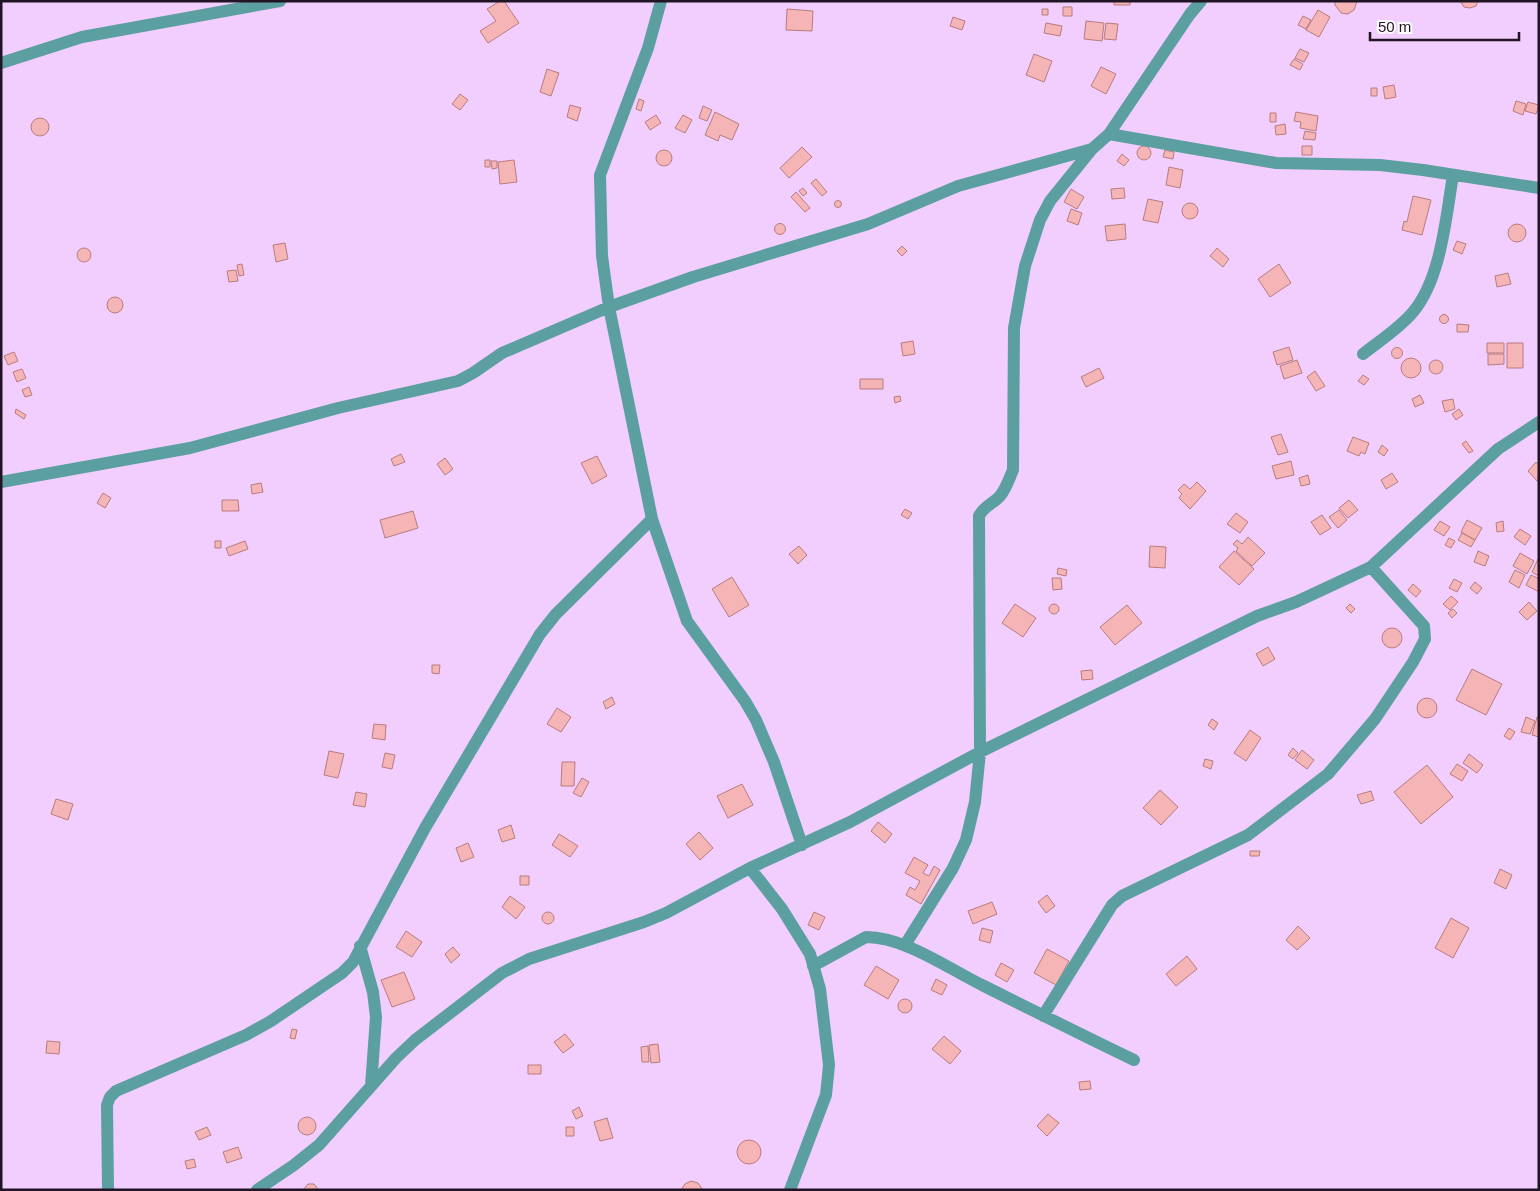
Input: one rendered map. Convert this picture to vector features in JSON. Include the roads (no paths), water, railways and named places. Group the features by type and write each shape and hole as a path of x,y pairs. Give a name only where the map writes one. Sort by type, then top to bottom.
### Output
{"street":[{"path":"3,64 82,37 280,1"},
{"path":"661,1 648,48 600,175 602,256 609,307 652,519 687,621 745,701 756,720 774,762 802,845"},
{"path":"905,945 953,868 966,840 975,802 980,752 979,516 982,509 1002,493 1013,470 1014,328 1026,266 1040,220 1050,201 1092,149 1109,134 1201,1"},
{"path":"1109,134 1276,163 1380,165 1539,188"},
{"path":"1,482 190,448 338,408 458,381 502,353 609,307 693,277 868,224 958,186 1092,149"},
{"path":"1363,354 1412,314 1426,295 1433,278 1453,175"},
{"path":"257,1190 294,1165 319,1145 414,1040 502,973 529,959 644,922 666,912 750,868 850,822 980,752 1257,616 1296,602 1371,567 1498,449 1539,422"},
{"path":"108,1190 107,1106 110,1097 116,1091 246,1035 342,973 353,962 425,828 540,634 556,614 652,519"},
{"path":"1043,1016 1112,905 1122,896 1248,835 1328,774 1375,719 1413,662 1425,639 1425,631 1424,626 1371,567"},
{"path":"750,868 782,909 810,954 820,989 829,1066 826,1095 790,1190"},
{"path":"813,966 866,937 876,937 905,945 1043,1016 1134,1060"},
{"path":"360,946 373,992 376,1017 371,1086"}]}
